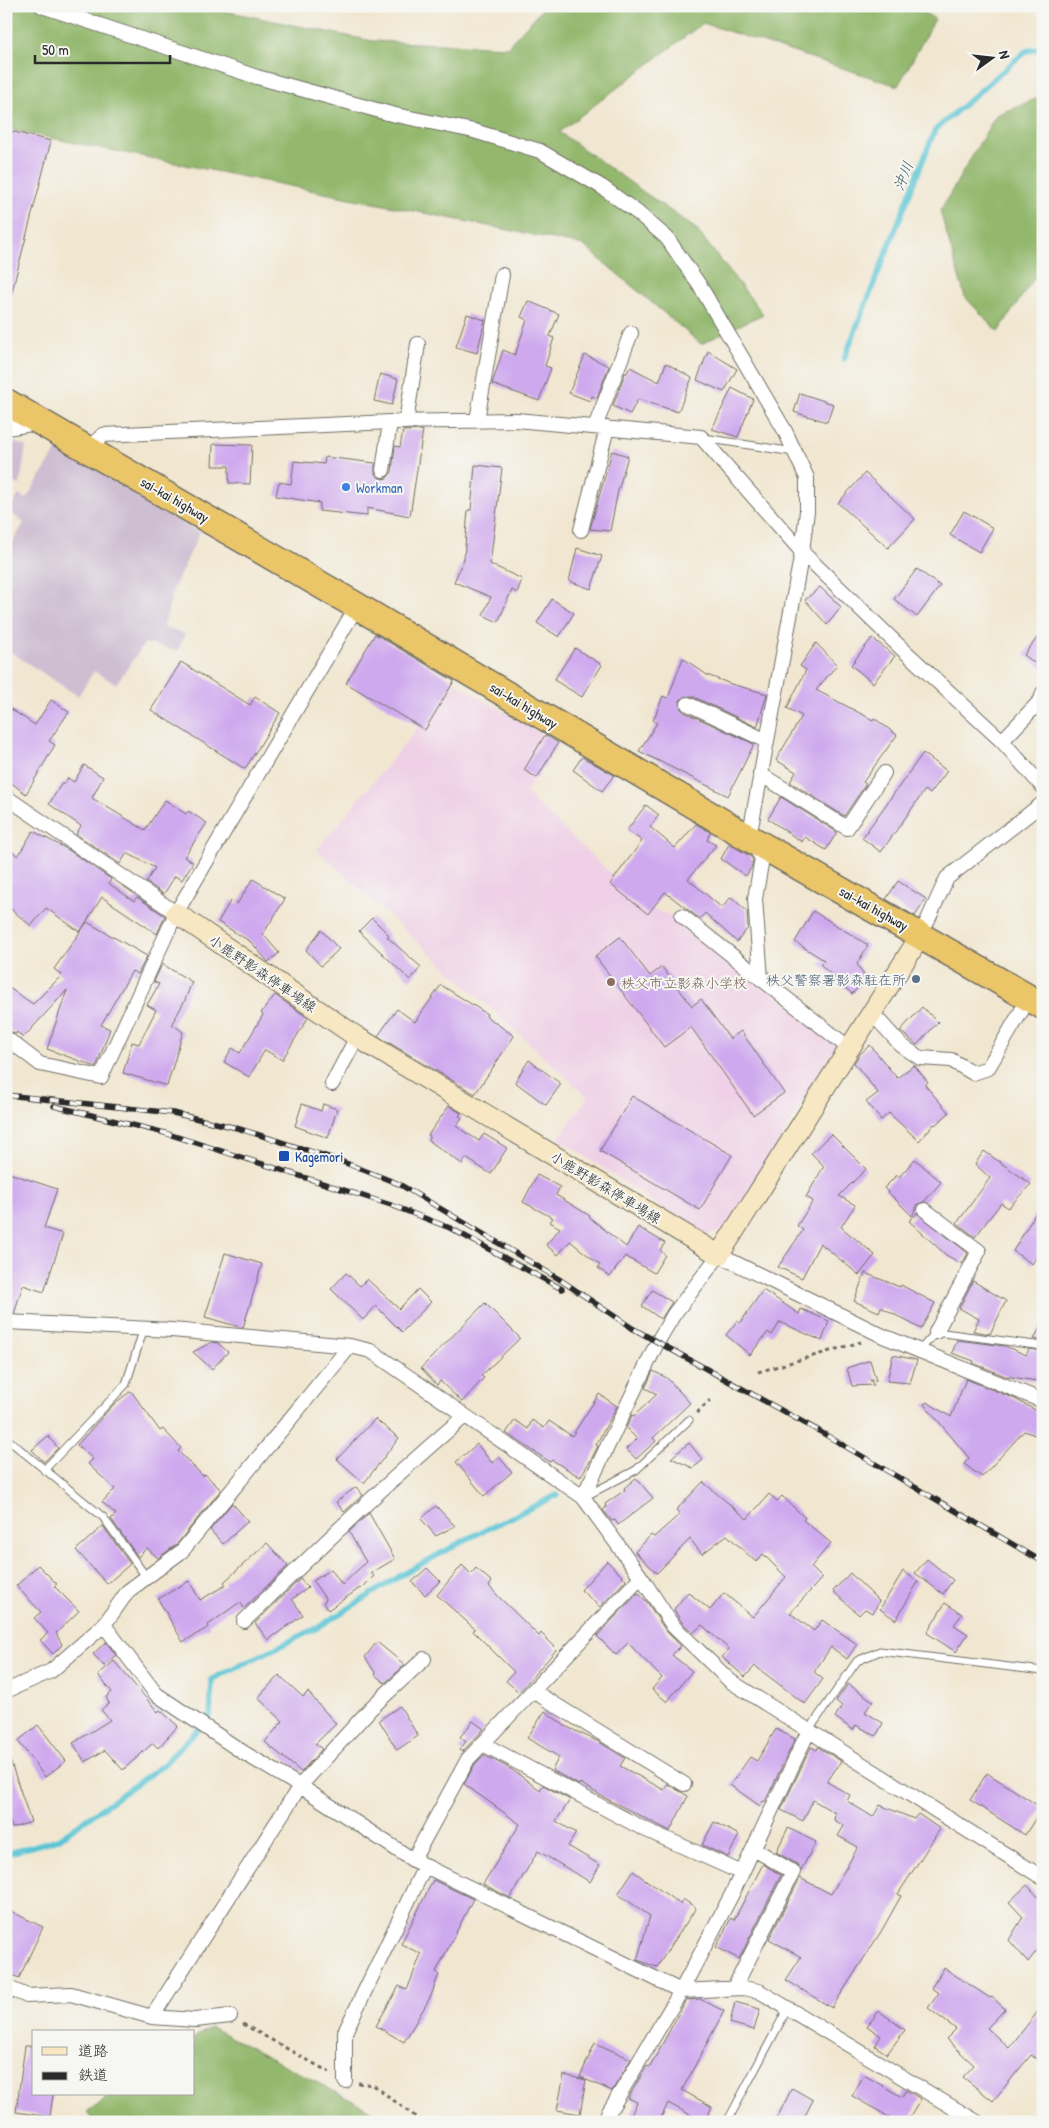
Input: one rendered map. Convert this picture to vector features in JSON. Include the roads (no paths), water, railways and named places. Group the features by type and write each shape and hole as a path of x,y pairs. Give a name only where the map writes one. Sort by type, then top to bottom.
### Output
{"highway":[{"name":"sai-kai highway","path":"6,402 357,606 749,838 1036,1002"}],"main road":[{"name":"小鹿野影森停車場線","path":"176,913 358,1037 719,1255"},
{"path":"719,1255 921,935"}],"street":[{"path":"42,6 257,77 391,114 474,131 540,151 602,187 638,213 667,238 700,286 730,336 797,452 808,478 808,511 802,552 749,838 762,858 755,899 762,979"},
{"path":"477,420 502,275"},
{"path":"581,530 601,428 631,333"},
{"path":"406,422 418,344"},
{"path":"89,449 103,435 477,420 516,420 701,437 802,552 898,645 1002,740 1043,787"},
{"path":"383,470 390,422"},
{"path":"6,428 41,423"},
{"path":"6,1038 40,1064 101,1077 176,913 357,606"},
{"path":"1002,740 1041,700 1043,693"},
{"path":"688,704 767,741"},
{"path":"760,774 847,828 884,773"},
{"path":"6,797 176,913"},
{"path":"921,935 947,878 1043,803"},
{"path":"682,916 850,1048"},
{"path":"872,1013 901,1045 920,1058 951,1060 973,1073 988,1068 1036,1002"},
{"path":"332,1084 358,1037"},
{"path":"925,1210 980,1252 936,1332"},
{"path":"583,1497 658,1341 674,1314 719,1255 883,1336 1043,1401"},
{"path":"6,1322 144,1328 350,1346 371,1351 583,1497 641,1577 673,1626 730,1681 1043,1878"},
{"path":"6,1691 51,1671 104,1625 128,1591 182,1551 350,1346"},
{"path":"244,1621 357,1511 408,1464 465,1416"},
{"path":"345,2081 345,2032 419,1863 468,1759 641,1577"},
{"path":"104,1625 156,1694 244,1753 300,1786 419,1863 681,1991 734,1988 760,1991 977,2122"},
{"path":"152,2017 300,1786 372,1707 424,1659"},
{"path":"533,1691 684,1784"},
{"path":"603,2122 681,1991 754,1849 809,1730"},
{"path":"483,1744 642,1828 742,1873"},
{"path":"734,1988 793,1872 754,1849"},
{"path":"6,1987 26,1996 71,1994 152,2017 195,2020 230,2016"}],"lane":[{"path":"701,437 797,452"},
{"path":"44,1470 126,1384 144,1328"},
{"path":"919,1351 936,1332 1043,1346"},
{"path":"583,1497 636,1470 689,1420"},
{"path":"6,1438 103,1516 147,1578"},
{"path":"809,1730 857,1661 880,1651 1043,1671"},
{"path":"727,2122 788,2008"}],"waterway":[{"name":"沖川","path":"844,359 935,130 1026,51 1043,48"},
{"path":"6,1854 58,1839 163,1765 210,1717 212,1679 317,1628 400,1576 465,1540 557,1495"}],"railway":[{"path":"6,1095 173,1113 237,1128 338,1160 399,1184 559,1279 632,1328 819,1431 1043,1562"},
{"path":"54,1106 165,1133 391,1205 450,1228 562,1289"}],"place":[{"name":"Workman","path":"346,487"},
{"name":"秩父警察署影森駐在所","path":"916,979"},
{"name":"秩父市立影森小学校","path":"611,982"},
{"name":"Kagemori","path":"284,1156"}]}
